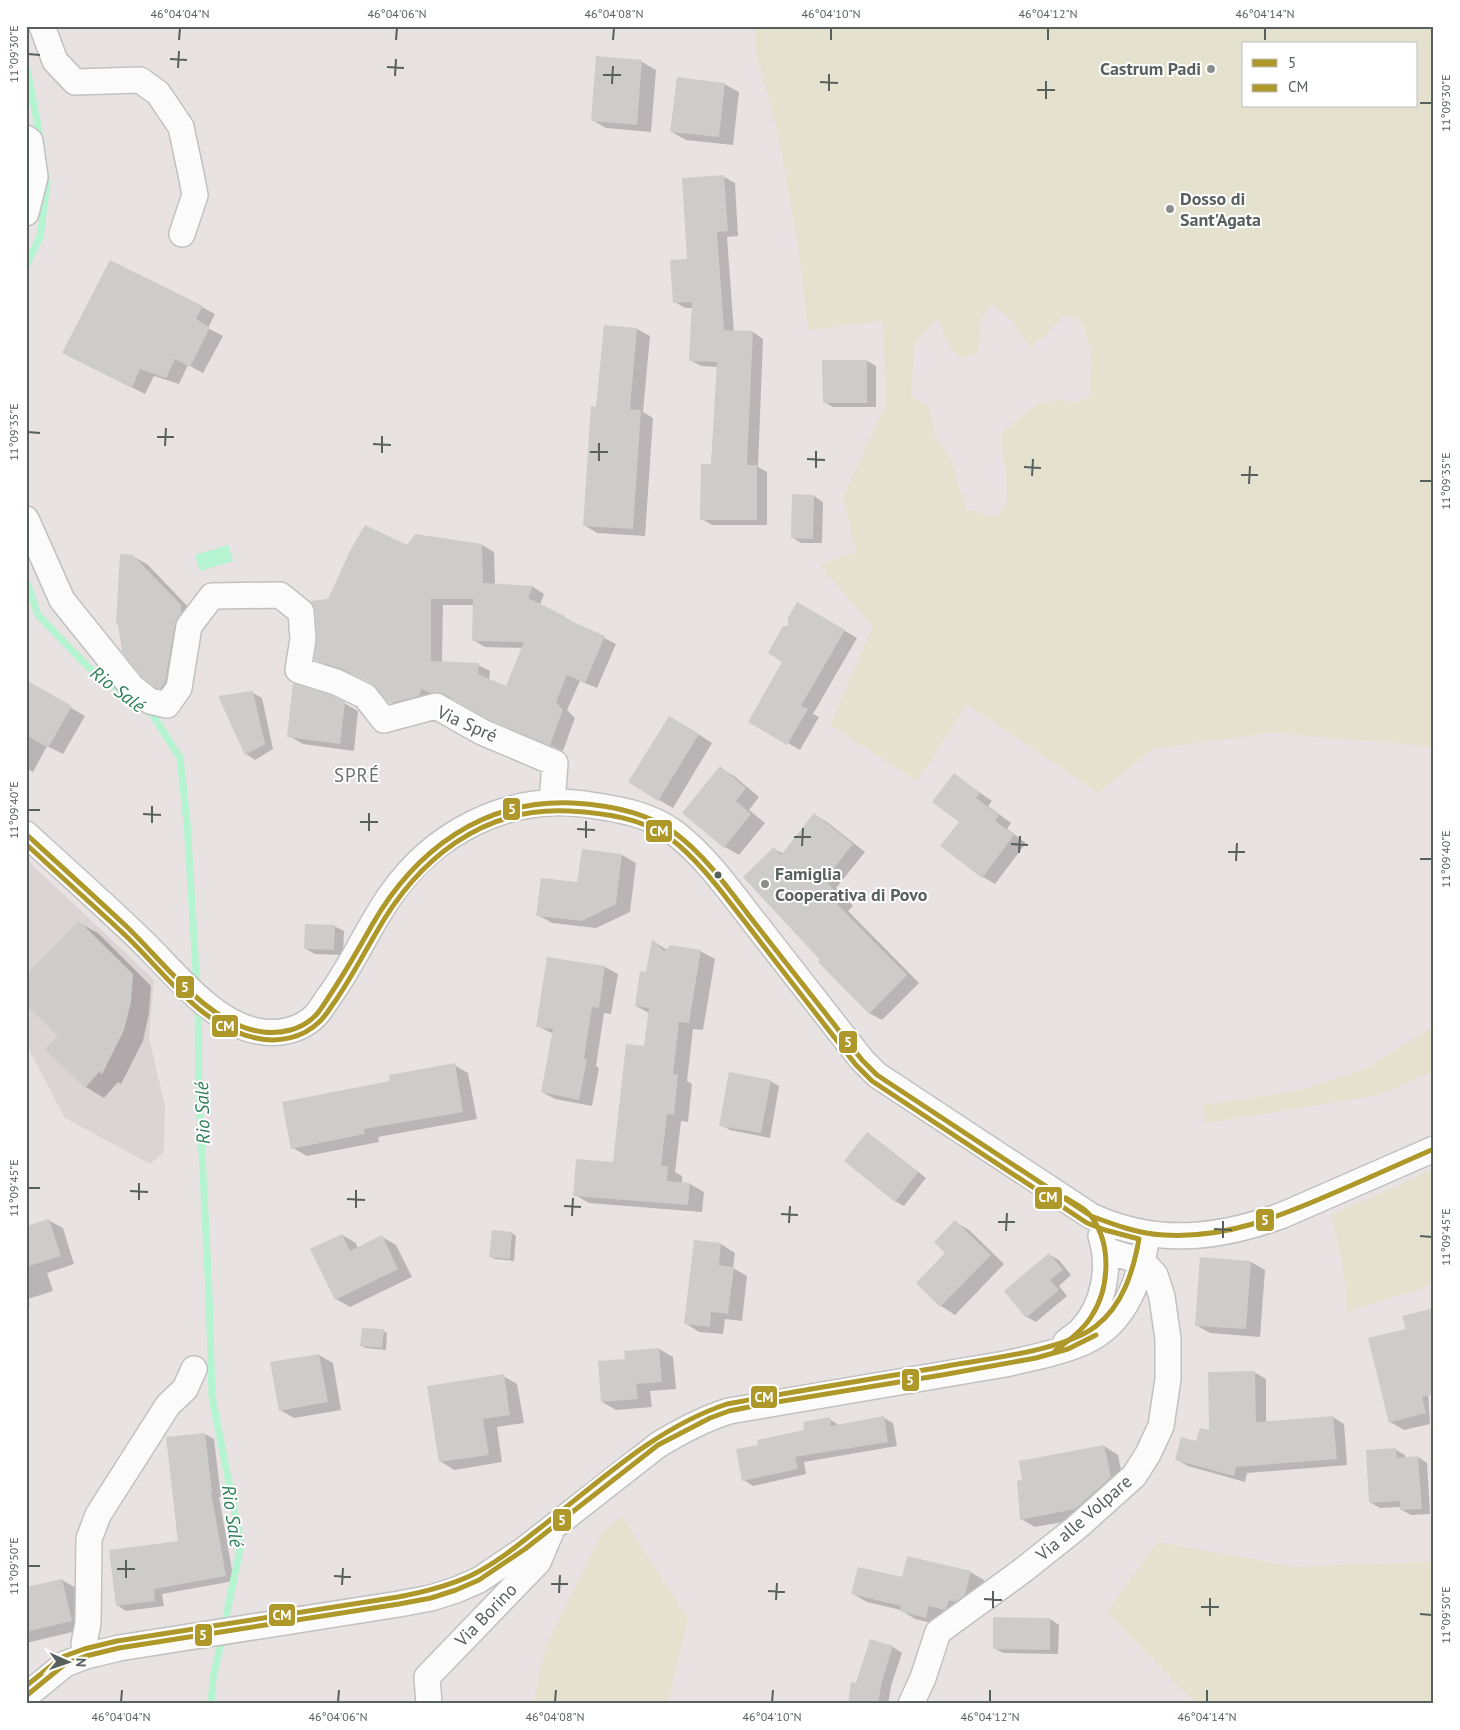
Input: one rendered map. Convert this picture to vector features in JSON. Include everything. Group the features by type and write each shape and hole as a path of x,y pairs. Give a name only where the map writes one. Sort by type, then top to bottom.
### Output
{"street":[{"path":"42,26 55,61 75,82 140,80 158,93 180,127 195,195 182,234"},
{"path":"26,138 30,141 35,177 26,213"},
{"name":"Via Spré","path":"26,519 62,600 132,687 150,700 167,706 178,688 189,626 212,596 280,596 301,612 303,639 298,670 336,682 365,696 384,720 436,706 482,732 555,763 552,803"},
{"path":"26,834 223,1018 241,1027 257,1031 283,1032 298,1028 314,1017 338,986 389,897 411,869 450,837 491,814 520,806 572,803 634,813 662,814 676,834 714,872 862,1060 878,1075 1091,1216 1107,1223 1147,1234 1172,1236 1201,1236 1257,1224 1283,1215 1434,1149"},
{"name":"Via Borino","path":"1055,1352 1082,1329 1092,1316 1100,1299 1106,1264 1105,1250 1099,1231 1091,1216"},
{"name":"Via Borino","path":"26,1696 65,1664 86,1656 119,1648 399,1604 431,1598 456,1590 479,1580 525,1549 658,1445 680,1431 714,1416 754,1405 996,1366 1055,1352 1084,1342 1108,1327 1121,1311 1131,1294 1143,1262 1147,1234"},
{"path":"1105,1250 1143,1262"},
{"name":"Via alle Volpare","path":"911,1704 923,1678 938,1632 1022,1572 1076,1528 1134,1476 1148,1454 1161,1426 1168,1379 1168,1338 1162,1297 1155,1275 1143,1262"},
{"path":"86,1656 84,1644 88,1623 89,1539 98,1515 168,1405 184,1389 194,1369"},
{"name":"Via Borino","path":"429,1704 426,1677 538,1562 553,1527"}],"shaded area":[{"path":"756,26 1434,26 1434,749 1417,745 1270,733 1153,749 1098,793 967,704 917,781 830,725 873,626 819,565 856,552 843,497 886,404 883,321 808,330 798,245 779,138 756,52","holes":["993,304 1013,322 1029,347 1046,335 1065,314 1083,323 1092,359 1089,397 1076,402 1058,400 1038,404 1001,433 1007,502 996,517 966,509 950,457 935,437 930,408 911,396 915,342 939,318 949,347 962,359 978,352 981,319"]},
{"path":"228,545 233,561 200,571 195,555"},
{"path":"26,859 154,980 149,1038 165,1106 164,1152 150,1164 65,1118 26,1044"},
{"path":"1434,1026 1434,1071 1379,1095 1206,1123 1203,1105 1297,1091 1365,1069"},
{"path":"1434,1169 1434,1284 1347,1312 1342,1263 1331,1215"},
{"path":"622,1516 688,1619 668,1704 533,1704 546,1646 602,1533"},
{"path":"1157,1542 1295,1567 1434,1561 1434,1704 1196,1704 1107,1612"}],"building":[{"path":"596,56 642,60 637,125 591,121"},
{"path":"677,77 725,83 719,137 670,132"},
{"path":"724,175 728,231 717,232 724,330 753,331 747,465 757,465 757,520 700,520 701,464 711,464 717,362 689,361 692,302 673,303 670,260 687,259 682,178"},
{"path":"110,260 203,306 196,319 210,327 190,367 175,359 166,378 140,369 132,388 62,353"},
{"path":"604,325 637,328 630,409 641,410 633,529 583,526 591,406 596,407"},
{"path":"822,360 867,360 867,403 823,403"},
{"path":"792,494 814,495 813,539 791,538"},
{"path":"365,525 407,545 415,534 482,544 483,583 533,586 528,598 565,616 564,618 605,636 585,683 567,675 556,702 563,710 550,745 488,719 442,693 430,693 422,689 419,696 391,703 388,702 371,683 342,669 314,660 317,638 315,611 311,601 328,599 350,551","holes":["431,599 473,599 472,641 524,642 506,686 478,674 479,663 431,661"]},
{"path":"120,554 133,555 181,605 181,613 175,624 165,682 160,689 142,677 122,652 118,624 116,624"},
{"path":"797,602 845,630 801,706 808,709 787,745 748,722 782,662 768,653 783,626 788,626 788,618"},
{"path":"26,680 72,706 48,748 26,735"},
{"path":"293,683 331,695 345,702 340,744 287,737"},
{"path":"253,691 265,744 245,755 218,696"},
{"path":"669,716 699,734 658,801 628,782"},
{"path":"720,766 746,788 736,801 751,814 724,848 682,813"},
{"path":"954,773 980,793 976,798 999,815 995,821 1014,835 982,878 940,846 959,822 932,802"},
{"path":"814,813 853,844 825,880 842,899 837,904 907,975 869,1014 818,962 820,960 743,877 774,847 781,855"},
{"path":"582,849 622,854 616,904 582,921 536,916 541,878 577,882"},
{"path":"79,921 133,974 131,1002 124,1030 102,1074 99,1072 85,1088 45,1049 58,1036 26,1005 26,975"},
{"path":"305,924 335,925 334,950 304,949"},
{"path":"652,939 664,951 671,945 701,950 689,1023 679,1022 673,1074 678,1075 674,1115 667,1114 661,1166 668,1166 667,1181 690,1183 688,1205 573,1196 576,1159 613,1162 626,1044 644,1046 649,1008 635,1006 640,971 646,972"},
{"path":"547,957 605,966 599,1008 592,1007 584,1059 587,1059 579,1100 541,1092 553,1029 536,1027"},
{"path":"455,1063 463,1112 364,1129 365,1134 291,1149 282,1102 390,1081 389,1075"},
{"path":"729,1072 771,1080 761,1133 719,1126"},
{"path":"867,1132 918,1172 895,1202 844,1161"},
{"path":"49,1219 61,1256 26,1267 26,1226"},
{"path":"955,1220 991,1255 940,1307 916,1283 945,1253 934,1242"},
{"path":"492,1230 512,1232 510,1259 489,1257"},
{"path":"342,1234 350,1251 382,1235 398,1269 335,1300 310,1249"},
{"path":"694,1240 721,1243 719,1265 734,1267 728,1314 711,1312 710,1327 684,1324"},
{"path":"1049,1253 1063,1270 1050,1280 1059,1290 1026,1318 1004,1291"},
{"path":"1200,1257 1251,1261 1246,1329 1195,1326"},
{"path":"1434,1308 1434,1394 1422,1397 1426,1413 1389,1423 1368,1338 1406,1329 1402,1316"},
{"path":"362,1328 384,1329 382,1348 360,1346"},
{"path":"659,1348 662,1382 636,1384 638,1399 601,1402 598,1361 625,1359 624,1351"},
{"path":"319,1354 328,1402 279,1411 270,1362"},
{"path":"1255,1371 1256,1422 1333,1416 1337,1459 1236,1467 1234,1476 1175,1460 1181,1437 1196,1441 1200,1428 1209,1430 1208,1372"},
{"path":"504,1374 510,1415 483,1419 489,1455 439,1462 427,1386"},
{"path":"884,1416 888,1442 795,1457 798,1469 742,1481 736,1449 758,1445 757,1440 804,1430 803,1422 830,1417 831,1426"},
{"path":"205,1433 211,1492 226,1576 154,1589 155,1601 116,1606 109,1550 178,1541 166,1437"},
{"path":"1104,1445 1111,1477 1075,1509 1020,1520 1017,1481 1022,1480 1019,1461"},
{"path":"1396,1448 1397,1458 1418,1456 1422,1509 1400,1510 1400,1501 1369,1503 1366,1450"},
{"path":"907,1556 971,1571 965,1595 955,1602 949,1600 944,1610 929,1606 926,1618 900,1611 901,1606 851,1594 858,1567 902,1577"},
{"path":"62,1579 72,1621 26,1632 26,1587"},
{"path":"993,1617 1050,1618 1050,1650 993,1649"},
{"path":"870,1639 893,1646 882,1681 878,1704 848,1704 851,1682 856,1683"}],"waterway":[{"name":"Rio Salé","path":"26,64 41,142"},
{"name":"Rio Salé","path":"26,266 40,237 47,183 46,175"},
{"name":"Rio Salé","path":"26,580 38,615 87,666 123,693"},
{"name":"Rio Salé","path":"146,710 152,714 180,758 187,822 197,987"},
{"name":"Rio Salé","path":"198,1005 199,1093 212,1397 241,1544 224,1627"},
{"name":"Rio Salé","path":"211,1704 213,1678 222,1638"}],"transit line":[{"name":"5","path":"26,834 126,926 188,990 206,1005 224,1018 243,1027 263,1032 277,1032 291,1030 304,1025 317,1014 340,980 389,898 431,852 455,834 481,820 510,810 540,804 573,803 627,811 652,820 675,833 687,842 708,864 862,1060 877,1075 1091,1216 1145,1233 1164,1235 1187,1235 1231,1229 1253,1224 1295,1209 1434,1149"},
{"name":"CM","path":"26,844 126,936 169,981 201,1010 236,1032 256,1038 273,1040 290,1038 306,1032 321,1020 347,983 392,907 411,882 432,861 455,843 481,828 508,818 537,812 582,812 636,821 671,839 703,869 856,1065 872,1081 1087,1223 1139,1239 1130,1275 1120,1298 1113,1308 1096,1326 1066,1341 1004,1357 727,1404 701,1414 652,1442 606,1475 500,1558 474,1574 456,1582 398,1597 117,1641 84,1649 62,1657 26,1686"},
{"name":"5","path":"1055,1351 1070,1340 1091,1317 1102,1294 1105,1282 1105,1255 1099,1230 1090,1215 1066,1198"},
{"name":"5","path":"26,1696 65,1664 86,1656 119,1648 399,1604 431,1598 456,1590 479,1580 525,1549 658,1445 710,1418 729,1411 1036,1358 1068,1349 1096,1335"}],"place":[{"name":"Castrum Padi","path":"1211,69"},
{"name":"Dosso di Sant'Agata","path":"1170,209"},
{"name":"Famiglia Cooperativa di Povo","path":"765,884"}],"district":[{"name":"SPRÉ","path":"357,775"}]}
